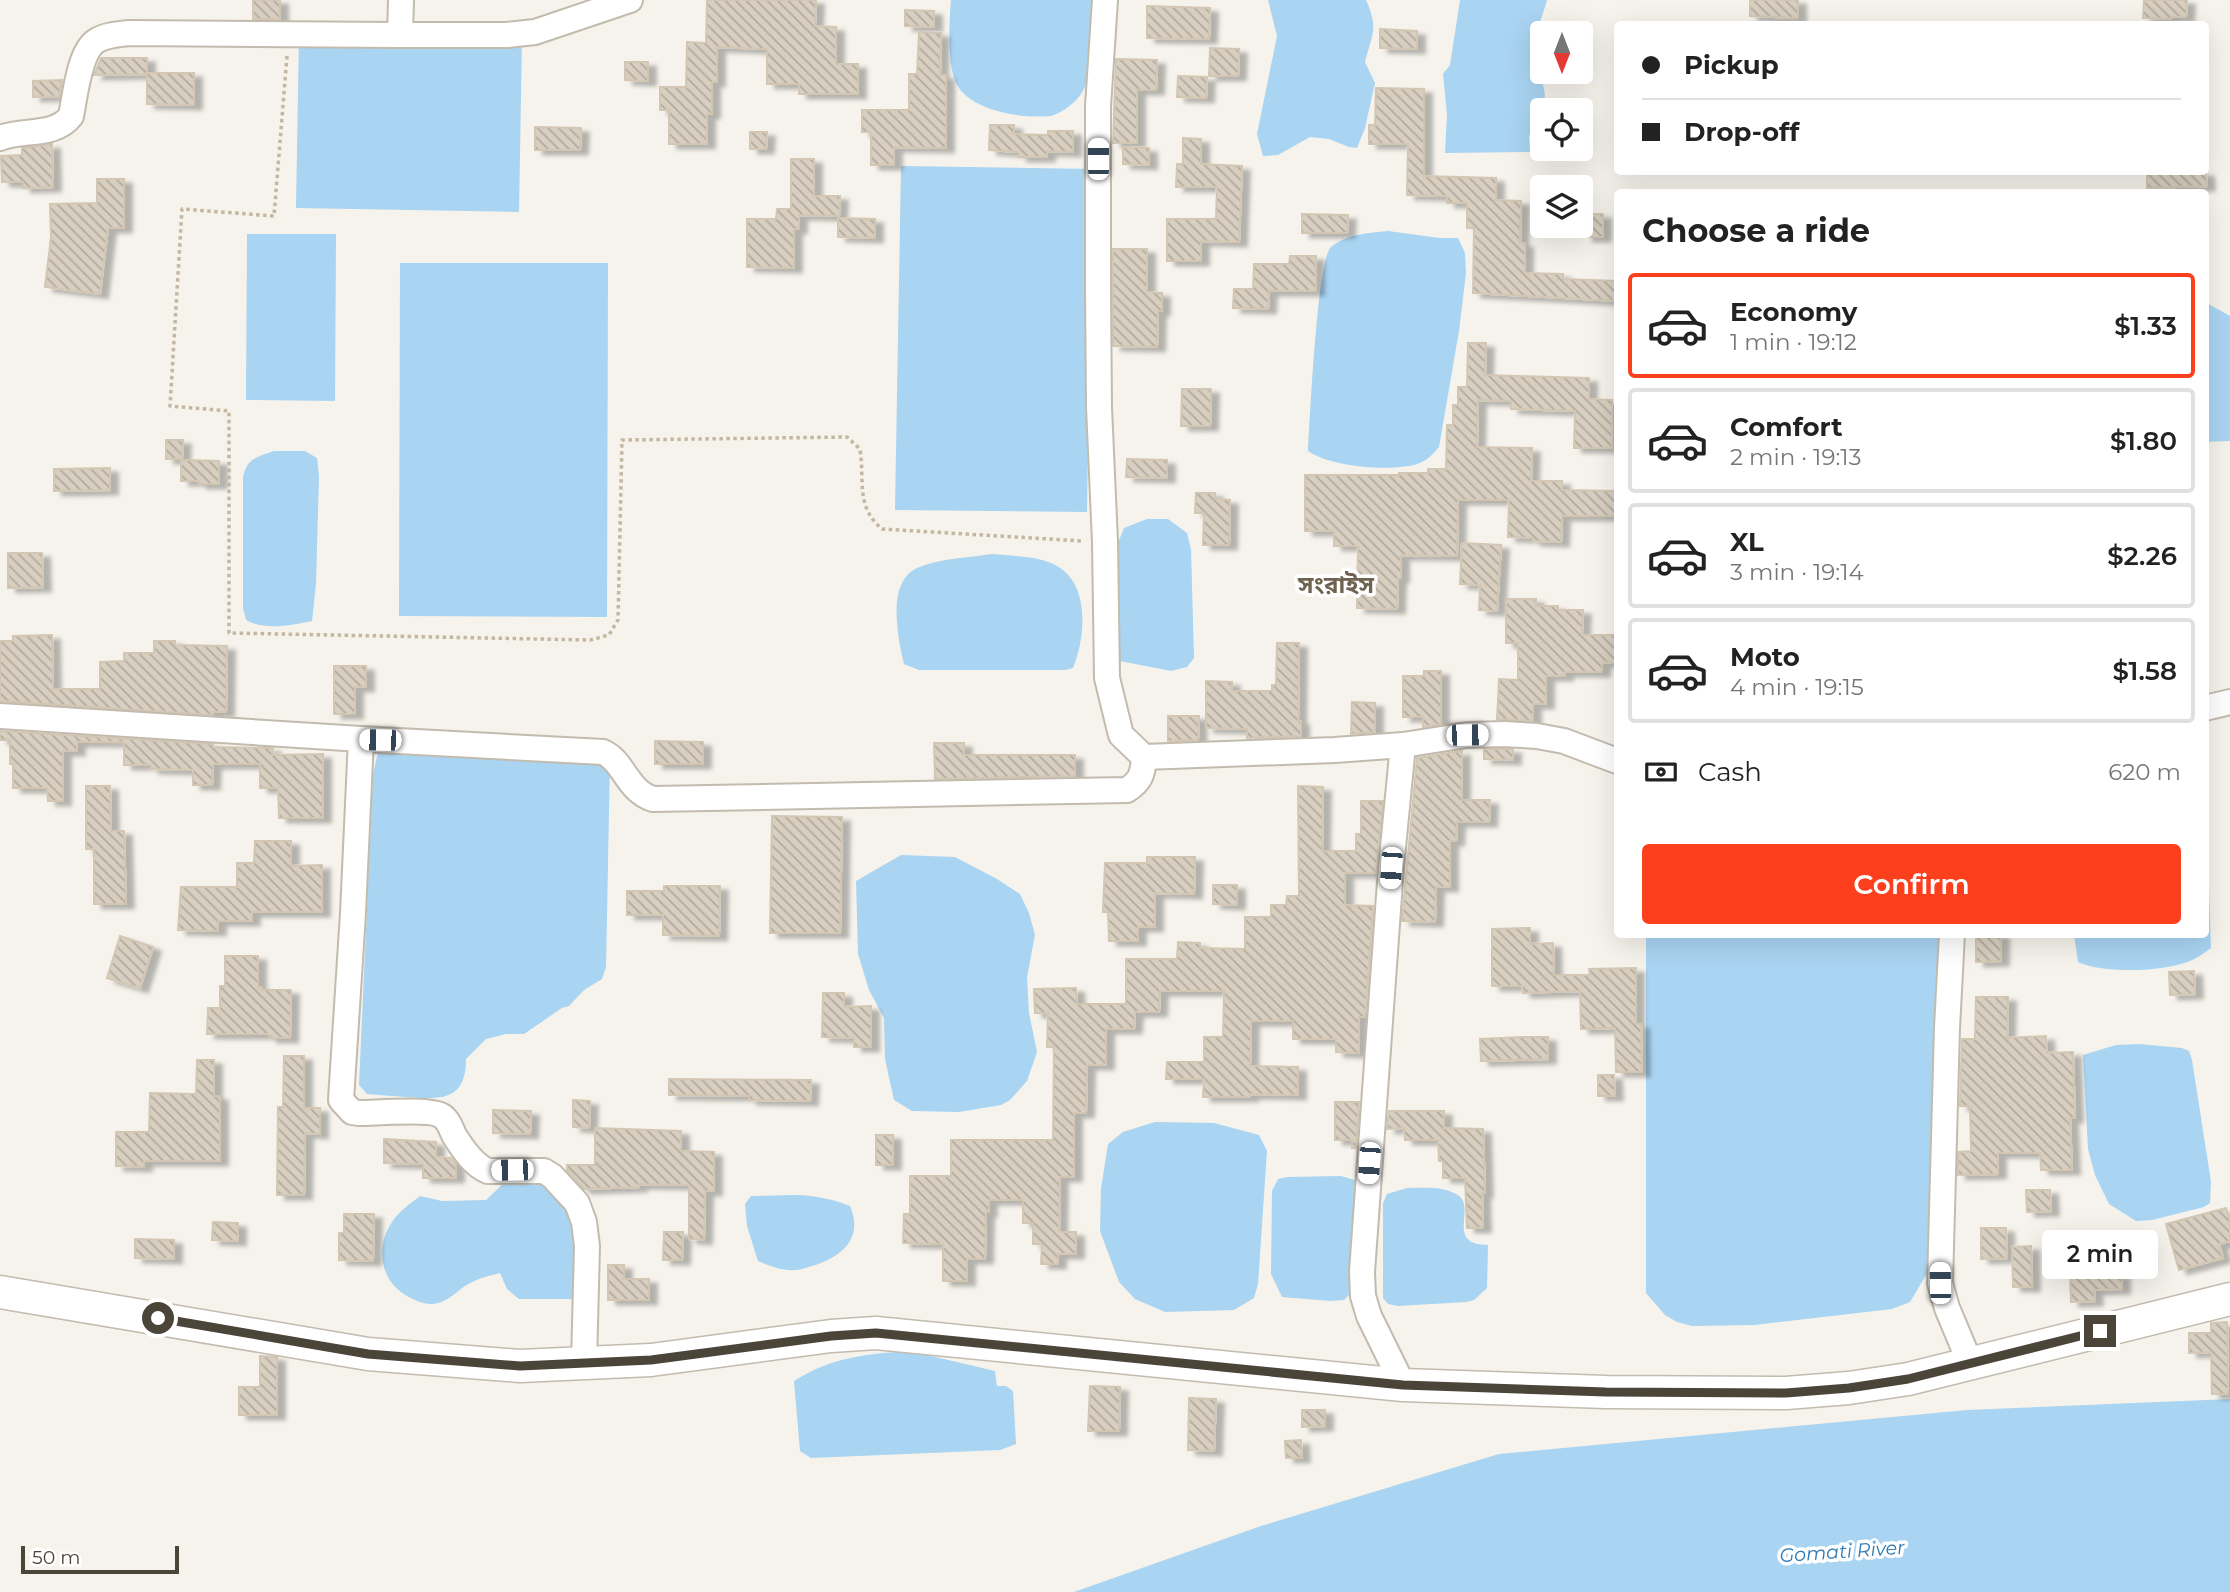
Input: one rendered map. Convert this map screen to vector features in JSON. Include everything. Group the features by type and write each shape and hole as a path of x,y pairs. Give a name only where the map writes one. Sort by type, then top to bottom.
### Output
{"street":[{"path":"400,35 401,0"},
{"path":"0,138 10,134 57,128 65,123 71,116 86,52 95,41 129,33 506,35 536,32 630,0"},
{"path":"1105,0 1098,106 1099,407 1107,678 1121,735 1144,757 1335,750 1403,745 1467,735 1537,736 1564,741 1614,760"},
{"path":"2209,707 2230,702"},
{"path":"0,716 603,752 610,756 642,795 653,799 1127,790 1138,783 1143,772 1144,757"},
{"path":"361,739 341,1100 352,1112 359,1114 426,1112 440,1115 480,1168 488,1171 544,1171 561,1184 577,1203 584,1222 587,1246 584,1364"},
{"path":"1403,745 1391,868 1363,1272 1363,1296 1369,1315 1403,1385"},
{"path":"1952,938 1940,1283 1947,1308 1970,1363"},
{"path":"0,1292 368,1354 520,1366 651,1360 831,1336 876,1333 1403,1385 1606,1392 1786,1393 1896,1381 2230,1299"}],"path":[{"path":"288,35 274,216 182,209 170,407 229,411 229,633 590,640 609,635 618,620 622,440 847,438 860,449 864,505 871,519 882,529 1105,542"}],"water":[{"path":"951,0 1091,0 1093,11 1090,70 1083,91 1068,107 1050,116 1012,114 974,101 964,94 954,77 950,44"},
{"path":"1268,0 1366,0 1373,25 1365,62 1375,83 1365,128 1357,148 1329,139 1310,137 1278,155 1263,156 1257,134 1277,36"},
{"path":"1460,0 1547,0 1540,21 1530,21 1530,84 1543,84 1545,98 1530,98 1530,152 1445,153 1447,115 1443,74 1450,65"},
{"path":"299,35 522,39 519,212 296,208"},
{"path":"901,166 1092,169 1087,512 895,510"},
{"path":"1388,231 1458,238 1465,253 1466,273 1439,447 1417,464 1377,468 1331,461 1308,451 1315,343 1326,258 1331,247 1337,243 1351,237"},
{"path":"247,234 336,234 335,401 246,400"},
{"path":"400,263 608,263 607,617 399,616"},
{"path":"2209,304 2230,316 2230,441 2209,442"},
{"path":"274,451 305,451 317,458 319,476 316,584 312,621 270,626 246,620 243,608 243,477 250,462"},
{"path":"1147,519 1168,519 1187,533 1191,549 1194,658 1187,667 1171,671 1120,661 1118,543 1124,528"},
{"path":"992,554 1051,563 1064,571 1073,582 1079,595 1082,625 1073,668 919,670 904,664 897,612 901,585 907,575 917,568 935,562"},
{"path":"383,749 610,760 606,967 602,979 584,990 569,1006 524,1034 506,1034 486,1039 466,1059 461,1084 455,1091 439,1097 367,1094 359,1085 373,774 378,752"},
{"path":"901,855 955,857 1020,894 1029,913 1035,935 1027,977 1029,1013 1037,1052 1027,1081 1010,1100 1001,1105 959,1112 912,1111 894,1100 885,1059 884,1018 869,990 858,954 856,881"},
{"path":"2209,891 2211,948 2195,959 2167,967 2135,970 2103,968 2078,962 2074,938 2209,938"},
{"path":"1646,938 1942,938 1929,1270 1910,1302 1892,1309 1754,1325 1692,1326 1665,1315 1646,1293"},
{"path":"2140,1044 2189,1051 2211,1182 2210,1203 2204,1207 2152,1220 2136,1221 2109,1204 2095,1175 2088,1149 2083,1055 2116,1045"},
{"path":"1155,1122 1214,1123 1259,1135 1267,1151 1258,1284 1254,1298 1234,1310 1165,1312 1135,1299 1119,1282 1100,1231 1101,1189 1108,1144 1123,1132"},
{"path":"1341,1176 1355,1180 1359,1194 1352,1292 1344,1300 1330,1301 1282,1297 1271,1274 1272,1191 1278,1179 1287,1177"},
{"path":"505,1182 543,1182 569,1204 579,1232 580,1299 519,1299 507,1289 500,1273 473,1281 445,1300 434,1304 418,1301 398,1290 386,1273 382,1252 387,1232 398,1214 420,1196 442,1201 486,1200"},
{"path":"1407,1188 1445,1190 1462,1199 1464,1232 1467,1239 1488,1245 1487,1288 1474,1300 1398,1306 1388,1304 1383,1298 1383,1203 1387,1194"},
{"path":"794,1195 823,1198 850,1206 854,1218 852,1237 840,1252 823,1262 802,1269 781,1269 758,1261 747,1226 745,1204 751,1196"},
{"path":"910,1351 995,1371 997,1386 1006,1386 1013,1391 1016,1444 1000,1450 811,1458 800,1451 794,1381 822,1367 850,1358"},
{"name":"Gomati River","path":"2230,1399 2230,1592 1074,1592 1261,1526 1499,1454 1967,1410"}],"building":[{"path":"253,0 280,0 280,19 253,19"},
{"path":"707,0 816,0 815,26 836,27 836,64 858,64 858,94 799,94 799,84 767,84 767,49 717,47 717,82 712,82 712,114 707,114 707,144 669,144 669,110 660,110 660,87 686,87 687,42 706,43"},
{"path":"1750,0 1798,0 1798,18 1750,16"},
{"path":"2144,0 2187,0 2186,17 2143,18"},
{"path":"1147,6 1210,8 1209,39 1147,38"},
{"path":"905,10 934,11 934,27 905,26"},
{"path":"1380,29 1417,31 1417,49 1380,48"},
{"path":"919,32 941,33 940,75 946,75 946,148 894,147 894,165 871,165 871,132 862,132 862,110 909,110 909,74 917,74"},
{"path":"1210,48 1239,49 1238,76 1209,76"},
{"path":"101,58 147,58 147,74 94,75"},
{"path":"1116,59 1157,60 1156,90 1137,90 1137,143 1113,143"},
{"path":"625,62 648,62 648,81 625,80"},
{"path":"147,73 194,73 194,105 147,104"},
{"path":"1178,76 1207,77 1206,98 1177,97"},
{"path":"62,80 59,96 33,97 33,81"},
{"path":"1376,88 1424,89 1424,176 1496,178 1496,200 1521,201 1520,243 1525,243 1525,273 1563,274 1563,279 1614,281 1614,301 1473,293 1474,228 1467,228 1467,203 1447,203 1447,196 1407,195 1408,144 1369,144 1369,125 1375,125"},
{"path":"990,125 1014,125 1014,134 1048,135 1048,131 1073,131 1073,152 1047,151 1047,157 1019,157 1019,152 989,150"},
{"path":"535,127 581,128 580,150 535,150"},
{"path":"750,132 767,132 766,149 750,149"},
{"path":"1183,138 1201,139 1201,164 1242,166 1239,242 1201,241 1201,261 1167,261 1167,219 1216,219 1217,187 1176,187 1177,164 1183,164"},
{"path":"52,144 53,187 23,188 23,182 2,182 1,156 22,155 22,148"},
{"path":"1123,147 1149,148 1149,165 1123,164"},
{"path":"791,159 814,159 814,196 840,196 839,216 799,215 799,229 794,229 794,268 747,267 747,219 776,219 777,209 791,209"},
{"path":"2147,175 2206,175 2207,186 2147,188"},
{"path":"97,179 124,179 124,228 108,228 100,294 45,287 51,237 50,204 97,203"},
{"path":"1302,214 1348,215 1347,233 1302,233"},
{"path":"1593,214 1603,214 1603,237 1593,237"},
{"path":"838,218 875,219 875,238 838,237"},
{"path":"1113,249 1147,249 1147,292 1162,293 1162,311 1158,311 1157,347 1113,346"},
{"path":"1290,256 1316,256 1316,291 1269,291 1268,309 1233,308 1234,289 1253,289 1254,264 1289,264"},
{"path":"1468,343 1486,343 1485,375 1589,378 1589,399 1612,400 1612,448 1574,448 1575,411 1511,409 1511,401 1478,400 1477,447 1532,448 1531,481 1562,481 1562,490 1614,491 1614,516 1562,516 1561,542 1533,541 1533,538 1508,537 1509,500 1458,500 1457,556 1401,555 1397,609 1357,608 1358,546 1334,546 1334,531 1305,531 1305,475 1399,475 1428,473 1428,469 1446,469 1447,425 1453,425 1453,405 1458,405 1458,387 1467,387"},
{"path":"1182,389 1211,389 1210,426 1181,426"},
{"path":"166,440 183,440 182,459 166,459"},
{"path":"1127,459 1167,460 1167,478 1126,477"},
{"path":"181,460 219,461 219,484 181,481"},
{"path":"110,468 110,490 54,491 54,469"},
{"path":"1196,493 1215,493 1215,499 1230,500 1229,545 1203,545 1204,513 1195,513"},
{"path":"1462,543 1501,545 1497,611 1479,610 1480,585 1460,584"},
{"path":"8,553 42,553 43,587 8,588"},
{"path":"1506,599 1536,599 1536,606 1558,606 1558,610 1583,610 1582,635 1614,635 1614,663 1602,662 1602,672 1565,672 1565,676 1546,676 1546,704 1533,704 1533,721 1497,719 1499,679 1518,680 1518,643 1506,643"},
{"path":"52,635 53,689 100,689 100,662 124,661 124,653 154,653 154,641 175,641 175,645 227,646 226,712 213,712 213,715 0,701 0,641 13,641 13,636"},
{"path":"1277,643 1299,643 1298,721 1301,721 1301,736 1247,738 1247,729 1206,728 1206,681 1232,682 1232,691 1272,691 1272,685 1276,685"},
{"path":"334,666 366,666 366,687 355,687 355,714 334,714"},
{"path":"1424,671 1441,671 1441,724 1423,727 1423,717 1403,717 1403,676 1424,676"},
{"path":"1352,702 1375,703 1375,732 1351,734"},
{"path":"1168,716 1199,716 1198,740 1168,741"},
{"path":"0,731 213,744 213,747 273,748 272,755 323,754 323,818 279,818 278,788 260,788 260,764 213,764 212,785 193,785 193,770 124,765 124,742 77,742 77,751 63,751 63,801 48,801 47,788 13,788 10,740 0,740"},
{"path":"655,741 703,742 703,764 655,764"},
{"path":"934,743 964,743 964,755 1075,755 1075,776 935,779"},
{"path":"1484,749 1513,749 1513,760 1484,759"},
{"path":"1462,751 1462,800 1490,800 1489,822 1457,822 1456,841 1450,841 1450,887 1436,887 1435,922 1402,921 1417,758"},
{"path":"86,786 110,786 111,831 124,831 126,904 94,904 94,849 86,849"},
{"path":"1298,786 1323,787 1322,851 1356,851 1356,834 1361,834 1361,801 1383,801 1376,873 1345,873 1345,905 1373,906 1365,1017 1359,1017 1359,1053 1336,1052 1336,1039 1293,1039 1293,1021 1251,1021 1250,1066 1298,1067 1298,1095 1203,1097 1204,1079 1166,1079 1167,1062 1204,1062 1204,1037 1223,1037 1224,991 1160,991 1159,1012 1135,1012 1134,1029 1106,1029 1106,1065 1087,1065 1086,1113 1074,1113 1074,1177 1060,1177 1059,1232 1076,1232 1076,1254 1058,1254 1058,1264 1041,1264 1042,1244 1033,1244 1033,1223 1023,1223 1023,1200 989,1200 989,1212 986,1212 985,1259 967,1259 967,1281 943,1281 943,1244 903,1243 904,1214 910,1214 910,1176 951,1176 951,1140 1053,1140 1054,1047 1047,1047 1048,1013 1035,1013 1034,989 1076,988 1077,1004 1126,1004 1126,959 1177,959 1178,942 1200,943 1200,948 1245,949 1245,917 1271,917 1271,905 1286,905 1287,896 1299,896"},
{"path":"772,816 842,817 840,933 770,933"},
{"path":"255,841 291,841 291,866 322,865 322,912 252,912 252,921 218,921 218,931 178,930 181,887 237,887 237,863 254,863"},
{"path":"1147,857 1195,857 1194,894 1155,893 1155,927 1138,927 1138,941 1109,941 1108,912 1103,912 1105,863 1147,863"},
{"path":"1213,885 1237,885 1237,905 1213,904"},
{"path":"664,886 720,886 719,936 663,935 663,915 627,915 627,891 664,891"},
{"path":"1530,928 1530,944 1553,943 1554,975 1590,975 1589,969 1636,968 1636,1024 1641,1024 1642,1072 1616,1072 1615,1028 1581,1029 1580,991 1523,993 1522,986 1492,986 1492,929"},
{"path":"120,936 153,947 140,988 107,978"},
{"path":"1976,938 2001,938 2001,961 1976,962"},
{"path":"225,956 258,956 258,987 262,987 262,990 291,990 290,1038 269,1038 269,1034 207,1034 208,1008 220,1008 220,986 225,986"},
{"path":"2194,971 2195,994 2170,995 2169,972"},
{"path":"823,993 844,993 844,1007 871,1006 871,1047 854,1047 854,1038 822,1037"},
{"path":"1976,997 2008,997 2007,1038 2046,1036 2047,1053 2073,1052 2075,1118 2070,1118 2072,1170 2041,1170 2040,1153 1998,1153 1998,1174 1958,1175 1958,1152 1971,1151 1970,1106 1960,1106 1962,1039 1975,1039"},
{"path":"1548,1037 1548,1059 1481,1061 1480,1039"},
{"path":"284,1056 304,1056 304,1108 320,1108 320,1134 305,1133 304,1195 277,1195 278,1107 283,1107"},
{"path":"197,1060 214,1060 214,1096 220,1096 220,1161 144,1161 144,1167 116,1166 116,1132 149,1132 150,1093 196,1094"},
{"path":"1598,1075 1614,1075 1615,1096 1598,1096"},
{"path":"669,1079 811,1080 810,1101 749,1100 749,1096 669,1095"},
{"path":"573,1100 590,1101 589,1128 573,1127"},
{"path":"1335,1102 1359,1102 1356,1148 1352,1148 1352,1140 1335,1140"},
{"path":"493,1110 531,1111 530,1134 493,1133"},
{"path":"1389,1111 1444,1111 1444,1128 1483,1129 1483,1228 1467,1228 1465,1178 1443,1178 1443,1161 1439,1161 1438,1140 1405,1140 1404,1128 1387,1129"},
{"path":"595,1128 681,1131 681,1151 714,1152 714,1191 705,1191 704,1240 689,1239 689,1185 639,1184 639,1187 584,1189 567,1170 567,1165 595,1165"},
{"path":"876,1135 893,1135 893,1165 876,1165"},
{"path":"384,1139 436,1142 436,1157 451,1158 456,1164 456,1178 423,1178 423,1164 384,1163"},
{"path":"2026,1190 2050,1190 2051,1211 2027,1212"},
{"path":"2226,1208 2230,1221 2230,1241 2219,1244 2223,1258 2179,1270 2166,1224"},
{"path":"344,1214 374,1214 373,1261 339,1260 339,1233 344,1233"},
{"path":"213,1222 238,1223 238,1241 212,1240"},
{"path":"1981,1228 2006,1228 2007,1258 1981,1259"},
{"path":"664,1232 683,1232 682,1260 663,1260"},
{"path":"135,1239 174,1240 174,1259 135,1258"},
{"path":"2031,1246 2032,1287 2013,1287 2012,1247"},
{"path":"2094,1251 2094,1274 2122,1273 2122,1289 2094,1290 2095,1301 2071,1302 2069,1252"},
{"path":"608,1265 624,1265 624,1279 649,1279 649,1300 608,1300"},
{"path":"2227,1322 2228,1394 2212,1394 2211,1352 2189,1353 2189,1333 2211,1333 2211,1323"},
{"path":"260,1356 277,1357 277,1415 239,1415 239,1387 260,1387"},
{"path":"1090,1386 1120,1387 1119,1431 1088,1431"},
{"path":"1189,1398 1216,1399 1214,1451 1188,1450"},
{"path":"1302,1410 1325,1410 1325,1426 1302,1427"},
{"path":"1301,1440 1302,1458 1286,1458 1285,1441"}],"district":[{"name":"সংরাইস","path":"1336,585"}],"route":[{"path":"158,1318 368,1354 520,1366 651,1360 831,1336 876,1333 1403,1385 1606,1392 1786,1393 1849,1388 1908,1379 2100,1331"}]}
